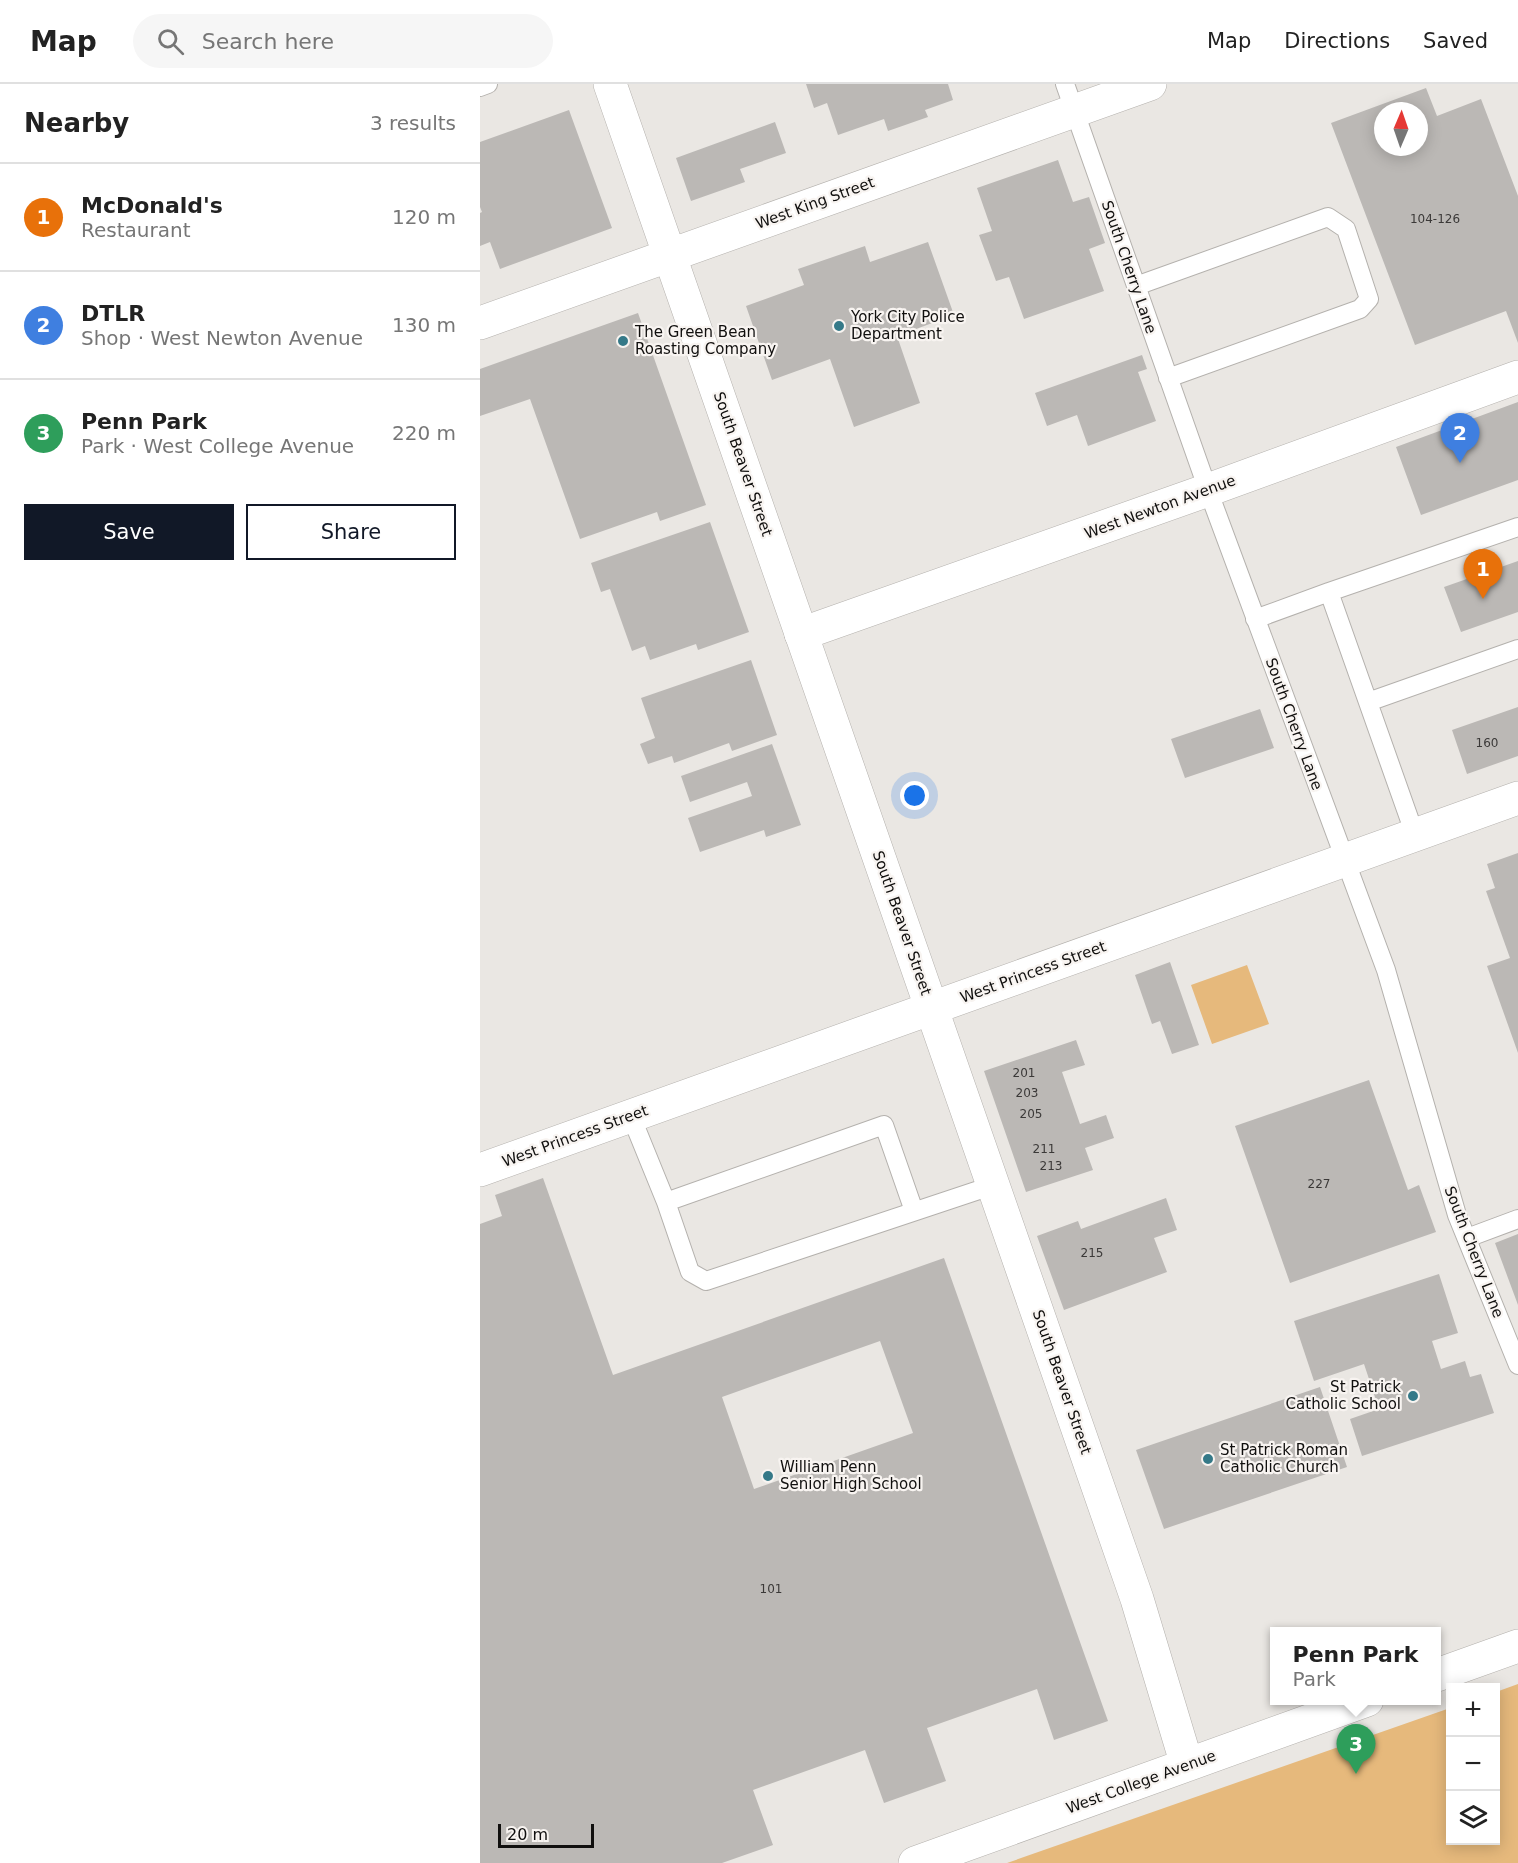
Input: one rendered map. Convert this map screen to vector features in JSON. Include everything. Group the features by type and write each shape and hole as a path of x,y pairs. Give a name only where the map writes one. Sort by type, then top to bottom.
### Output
{"street":[{"name":"South Beaver Street","path":"610,84 1137,1599 1187,1765"},
{"name":"West King Street","path":"480,323 670,255 1070,97 1150,84"},
{"name":"West Newton Avenue","path":"801,633 1208,490 1518,377"},
{"name":"West Princess Street","path":"480,1170 1518,798"},
{"path":"1441,1674 1518,1646"},
{"name":"West College Avenue","path":"915,1863 1356,1705"}],"lane":[{"path":"480,87 488,84"},
{"name":"South Cherry Lane","path":"1070,97 1208,490 1386,970 1457,1215 1518,1365"},
{"path":"1136,286 1328,217 1346,229 1369,299 1360,309 1168,378"},
{"path":"1255,619 1518,527"},
{"path":"1329,592 1415,835"},
{"path":"1368,702 1518,649"},
{"path":"631,1116 666,1202 690,1272 706,1281 994,1185"},
{"path":"666,1202 884,1125 914,1211"},
{"path":"1467,1238 1518,1219"}],"shaded area":[{"path":"1247,965 1269,1024 1212,1044 1191,985"},
{"path":"1518,1684 1518,1863 1007,1863 1446,1709 1446,1845 1500,1845 1500,1691"}],"building":[{"path":"806,84 948,84 953,100 925,110 928,117 888,131 884,119 838,135 827,103 814,108"},
{"path":"1426,88 1437,116 1481,99 1518,196 1518,343 1506,311 1415,345 1331,123 1374,107 1374,156 1428,156 1428,102 1388,102"},
{"path":"569,110 612,228 500,269 490,242 480,246 480,213 482,212 480,207 480,142"},
{"path":"775,122 786,153 740,169 745,182 691,201 676,158"},
{"path":"1058,160 1073,202 1089,197 1105,243 1089,249 1104,291 1024,319 1009,277 996,281 979,235 992,231 977,188"},
{"name":"York City Police Department","path":"928,242 954,315 897,336 920,403 854,427 830,359 772,380 746,306 804,285 798,269 865,246 870,262"},
{"path":"638,313 706,505 660,521 657,512 580,539 530,399 480,416 480,369"},
{"path":"1142,355 1147,369 1138,372 1156,421 1088,446 1077,415 1047,426 1035,393"},
{"path":"1518,402 1518,480 1421,515 1396,447"},
{"path":"710,522 749,632 698,650 696,644 650,660 645,646 632,651 610,589 601,592 591,563"},
{"path":"1518,561 1518,612 1461,632 1444,587"},
{"path":"751,660 777,735 732,751 729,743 674,763 672,756 648,764 640,744 655,738 641,698"},
{"path":"1518,707 1518,756 1467,774 1452,730"},
{"path":"1260,709 1274,748 1185,778 1171,739"},
{"path":"772,744 801,825 766,837 764,830 700,852 688,818 752,796 747,782 690,802 681,776"},
{"path":"1518,853 1518,1053 1487,966 1510,958 1486,891 1495,888 1487,864"},
{"path":"1170,962 1199,1045 1172,1054 1160,1021 1152,1024 1135,975"},
{"path":"1076,1040 1085,1065 1062,1072 1080,1124 1106,1115 1114,1138 1085,1148 1093,1170 1026,1192 984,1071"},
{"path":"1369,1080 1408,1190 1419,1185 1436,1232 1290,1283 1235,1126"},
{"name":"William Penn Senior High School","path":"543,1178 613,1375 944,1258 1108,1721 1054,1740 1037,1689 927,1728 946,1781 884,1803 865,1750 753,1790 773,1845 722,1863 480,1863 480,1224 502,1216 495,1195","holes":["880,1341 913,1433 754,1489 722,1397"]},
{"path":"1166,1198 1177,1230 1154,1238 1167,1272 1064,1310 1037,1236 1078,1221 1081,1229"},
{"path":"1518,1234 1518,1305 1495,1243"},
{"path":"1439,1274 1458,1333 1432,1341 1441,1369 1465,1361 1470,1377 1481,1374 1494,1413 1362,1456 1350,1419 1379,1409 1364,1364 1314,1381 1294,1321"},
{"path":"1320,1387 1347,1467 1164,1529 1136,1450"}],"place":[{"name":"York City Police Department","path":"839,326"},
{"name":"The Green Bean Roasting Company","path":"623,341"},
{"name":"DTLR","path":"1460,463"},
{"name":"McDonald's","path":"1483,599"},
{"name":"St Patrick Catholic School","path":"1413,1396"},
{"name":"St Patrick Roman Catholic Church","path":"1208,1459"},
{"name":"William Penn Senior High School","path":"768,1476"},
{"name":"Penn Park","path":"1356,1774"}]}
